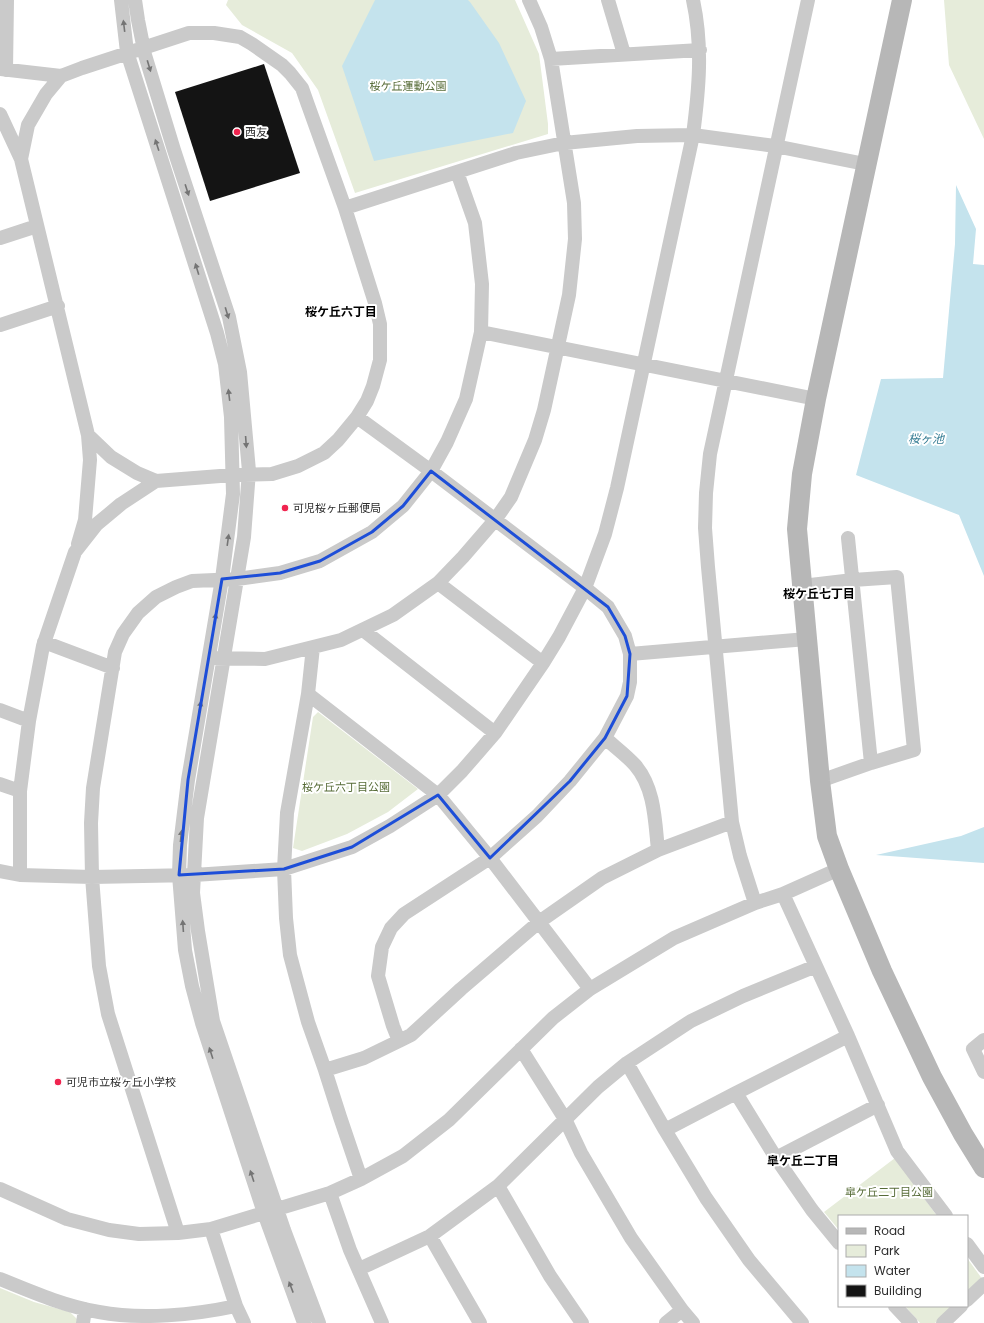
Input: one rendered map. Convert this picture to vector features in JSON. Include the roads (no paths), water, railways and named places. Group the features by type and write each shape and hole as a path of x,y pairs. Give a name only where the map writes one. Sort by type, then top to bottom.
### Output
{"street":[{"path":"7,0 3,70 61,76 127,52 189,33 214,33 240,37 282,65 302,88 345,208 375,303 380,324 380,360 373,386 357,417 338,440 324,453 298,466 272,474 248,476 233,475 156,481 137,473 111,457 88,435"},
{"path":"121,0 127,52 212,318 225,364 231,417 233,475 232,508 222,579 188,780 180,845 180,875 185,950 192,986 202,1023 271,1211 320,1323"},
{"path":"135,0 144,47 174,150 229,317 240,372 248,476 244,537 197,818 193,893 213,1021 304,1323"},
{"path":"209,658 265,659 341,640 393,615 438,583 495,520 511,497 535,440 544,410 570,295 575,239 574,203 551,59 541,27 529,0"},
{"path":"608,0 624,54"},
{"path":"0,871 20,875 92,877 194,875 284,869 352,847 390,826 438,795 462,771 495,733 559,638 585,588 611,511 693,136 699,86 700,50 693,0"},
{"path":"756,903 740,856 732,822 706,536 706,494 710,454 725,381 808,0"},
{"path":"902,0 865,164 816,399 802,474 797,529 820,781 827,836 839,869 882,971 932,1077 963,1134 984,1168"},
{"path":"551,59 700,50"},
{"path":"21,158 28,125 46,94 61,76"},
{"path":"0,114 21,158 88,435 90,460 85,520 44,642 29,720 20,791 20,875"},
{"path":"345,208 516,153 564,143 637,136 693,136 775,146 865,164"},
{"path":"178,1233 108,1014 99,966 92,877 91,823 93,788 115,652 123,634 138,613 156,597 192,581 237,579 280,573 320,561 372,532 403,506 431,471 447,442 466,399 481,332 482,284 475,223 457,172"},
{"path":"0,238 37,226"},
{"path":"0,325 58,306"},
{"path":"481,332 816,399"},
{"path":"357,417 431,471 608,607 625,636 630,654 630,682 627,696 605,738 570,782 537,816 490,858 404,914 391,928 382,946 378,976 393,1026 399,1040"},
{"path":"76,550 97,524 121,504 156,481"},
{"path":"848,538 871,763"},
{"path":"802,586 897,577 914,750 820,781"},
{"path":"438,583 543,663"},
{"path":"363,630 495,733"},
{"path":"630,654 807,639"},
{"path":"44,642 113,668"},
{"path":"313,647 308,694 287,812 284,869 286,918 290,955 308,1022 326,1070 361,1179"},
{"path":"308,694 438,795 490,858 590,988"},
{"path":"0,710 29,720"},
{"path":"605,738 635,765 642,774 652,800 658,850"},
{"path":"0,784 20,791"},
{"path":"326,1070 364,1058 411,1035 460,989 539,922 602,878 658,850 732,822"},
{"path":"0,1189 67,1220 139,1234 211,1230 330,1193 361,1179 403,1156 449,1120 553,1018 590,988 674,938 756,903 783,894 839,869"},
{"path":"783,894 848,1036 897,1151 945,1215"},
{"path":"359,1270 430,1236 498,1186 598,1087 627,1063 691,1021 743,996 816,966"},
{"path":"665,1130 848,1036"},
{"path":"984,1040 973,1049 984,1072"},
{"path":"521,1049 565,1119 581,1154 631,1238 682,1310 693,1323"},
{"path":"627,1063 706,1198 749,1260 802,1323"},
{"path":"736,1093 776,1158 812,1210 838,1242"},
{"path":"776,1158 878,1105"},
{"path":"498,1186 550,1276 582,1323"},
{"path":"330,1193 350,1250 382,1323"},
{"path":"211,1230 236,1306 244,1323"},
{"path":"430,1236 480,1323"},
{"path":"968,1245 984,1267"},
{"path":"0,1279 60,1302 85,1309 153,1319 212,1311 236,1306"},
{"path":"968,1299 984,1284"},
{"path":"896,1307 911,1323"},
{"path":"943,1323 960,1307"},
{"path":"83,1323 85,1309"},
{"path":"666,1323 682,1310"}],"water":[{"path":"375,0 468,0 499,43 526,101 513,133 374,161 342,66"},
{"name":"桜ヶ池","path":"956,185 976,229 973,264 984,265 984,576 959,515 856,475 881,379 943,378 955,244"},
{"path":"984,827 984,863 876,855 961,836"}],"place":[{"name":"西友","path":"237,132"},
{"name":"可児桜ヶ丘郵便局","path":"285,508"},
{"name":"可児市立桜ヶ丘小学校","path":"58,1082"}],"district":[{"name":"桜ケ丘六丁目","path":"341,312"},
{"name":"桜ケ丘七丁目","path":"819,594"},
{"name":"皐ケ丘二丁目","path":"803,1161"}],"park label":[{"name":"桜ケ丘運動公園","path":"408,86"},
{"name":"桜ケ丘六丁目公園","path":"346,787"},
{"name":"皐ケ丘二丁目公園","path":"889,1192"}]}
